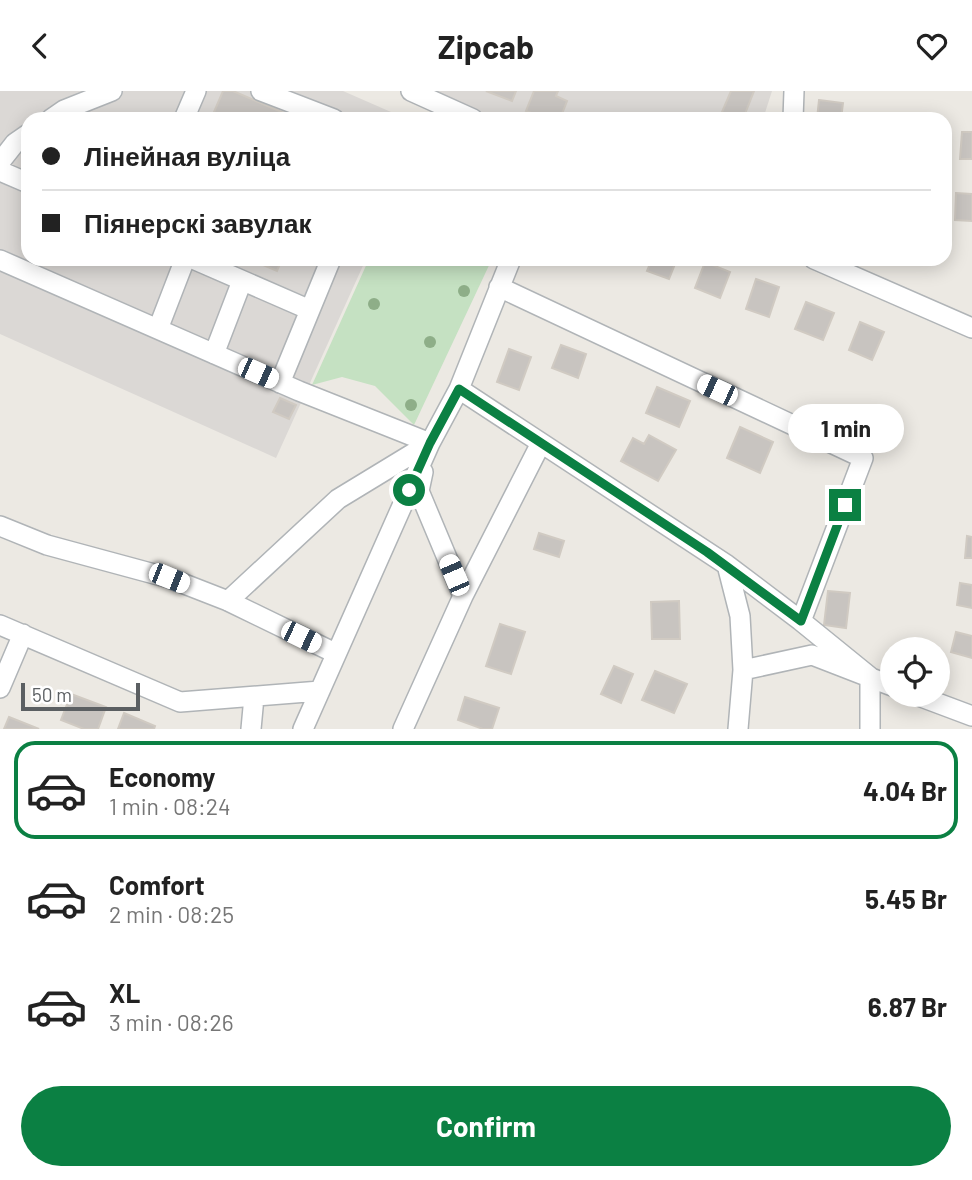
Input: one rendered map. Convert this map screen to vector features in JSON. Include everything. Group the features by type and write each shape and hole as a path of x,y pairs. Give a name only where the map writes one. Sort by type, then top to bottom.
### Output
{"street":[{"path":"61,112 112,91"},
{"path":"187,112 196,91"},
{"path":"261,91 316,112"},
{"path":"793,112 794,91"},
{"path":"416,92 457,112"},
{"path":"0,162 21,138"},
{"path":"0,171 21,180"},
{"path":"0,260 280,383 430,443"},
{"path":"158,329 182,266"},
{"path":"209,266 310,310"},
{"path":"280,383 328,266"},
{"path":"303,729 430,443 459,389 508,266"},
{"path":"830,266 972,328"},
{"path":"214,353 242,281"},
{"path":"499,287 863,458 801,621"},
{"path":"459,389 727,565 870,677"},
{"path":"430,443 419,491 463,596"},
{"path":"228,601 338,499 430,443"},
{"path":"403,729 463,596 541,443"},
{"path":"0,526 47,545 169,578 228,601 335,653"},
{"path":"727,565 740,616 743,670 738,729"},
{"path":"0,625 180,702 320,691"},
{"path":"0,688 23,634"},
{"path":"743,670 812,655 880,681"},
{"path":"870,677 870,729"},
{"path":"251,729 254,697"},
{"path":"948,707 972,716"}],"shaded area":[{"path":"0,91 343,91 391,112 21,112 21,266 363,266 276,458 0,334"},
{"path":"417,91 772,91 765,112 468,112"}],"green space":[{"path":"366,266 489,266 414,425 375,386 342,377 312,385"}],"building":[{"path":"223,91 233,91 282,112 214,112"},
{"path":"486,91 516,91 512,101"},
{"path":"534,91 558,91 556,96 567,101 563,112 526,111"},
{"path":"731,91 754,91 746,112 722,112"},
{"path":"819,100 843,103 842,112 818,112"},
{"path":"962,132 972,132 972,159 960,159"},
{"path":"956,193 972,194 972,221 955,220"},
{"path":"265,266 279,266 277,271"},
{"path":"649,266 674,266 669,279 647,271"},
{"path":"703,266 715,266 730,272 720,298 695,288"},
{"path":"756,279 779,287 769,317 746,309"},
{"path":"806,302 834,313 823,340 795,329"},
{"path":"860,322 884,332 872,360 849,350"},
{"path":"561,345 586,354 578,378 552,368"},
{"path":"509,349 531,357 519,390 497,382"},
{"path":"657,387 690,401 679,427 646,413"},
{"path":"280,398 296,405 289,419 273,412"},
{"path":"740,427 773,442 760,473 727,458"},
{"path":"649,435 676,450 658,481 621,461 633,438 644,444"},
{"path":"539,533 564,541 559,557 534,549"},
{"path":"967,536 972,537 972,558 965,558"},
{"path":"960,583 972,585 972,608 957,605"},
{"path":"828,591 850,593 846,628 824,625"},
{"path":"679,601 680,639 652,639 651,602"},
{"path":"500,624 525,632 511,674 486,666"},
{"path":"956,632 972,636 972,658 951,652"},
{"path":"614,666 633,674 621,703 601,694"},
{"path":"655,671 687,684 674,713 642,700"},
{"path":"71,694 106,707 98,729 84,729 61,720"},
{"path":"465,697 499,708 492,729 483,729 458,720"},
{"path":"124,713 155,726 154,729 118,729"},
{"path":"9,717 39,729 4,729"}],"route":[{"path":"409,490 459,389 727,565 801,621 845,505"}]}
